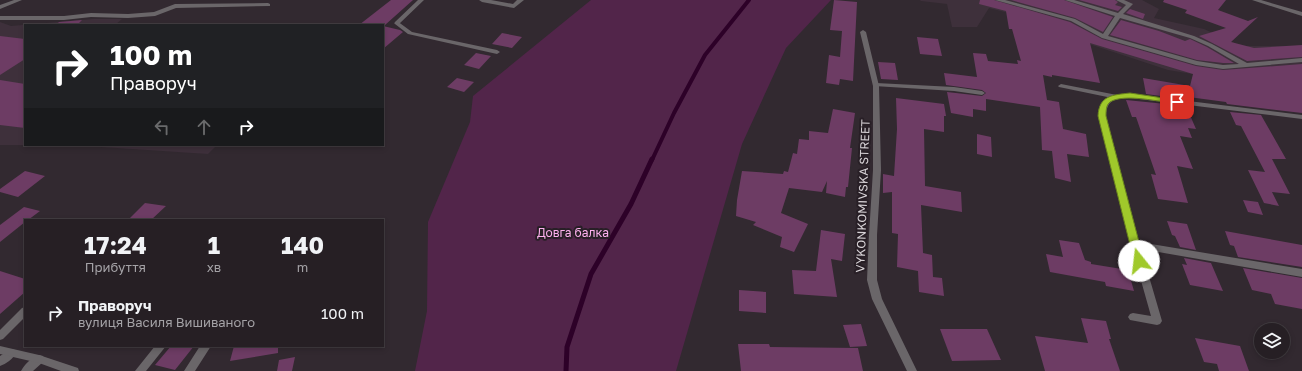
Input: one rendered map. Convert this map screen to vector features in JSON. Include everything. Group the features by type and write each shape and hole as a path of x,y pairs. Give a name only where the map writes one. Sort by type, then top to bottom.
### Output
{"street":[{"path":"0,7 19,0"},
{"path":"421,0 397,23 410,33 497,52"},
{"path":"482,0 514,6 521,0"},
{"path":"998,0 1074,20 1104,37 1196,63 1223,67 1302,60"},
{"path":"1068,0 1192,37 1210,45 1247,66"},
{"path":"1104,37 1119,15 1130,4 1119,0"},
{"path":"1255,0 1302,14"},
{"path":"0,18 64,18 91,15 128,16 155,14 175,6 268,5"},
{"name":"VYKONKOMIVSKA STREET","path":"863,32 876,85 877,170 872,280 877,298 912,371"},
{"path":"876,85 947,89 982,93"},
{"path":"1061,86 1117,97 1130,96 1302,117"},
{"path":"1117,97 1106,101 1102,108 1102,116 1135,246 1157,321 1132,317"},
{"path":"1135,246 1302,273"},
{"path":"0,336 24,312"},
{"path":"140,371 160,347"},
{"path":"189,371 205,347"},
{"path":"0,350 40,359 74,371"},
{"path":"0,362 11,353"},
{"path":"26,371 40,359"}],"shaded area":[{"path":"920,0 1142,0 1159,9 1154,18 1204,29 1241,46 1302,46 1302,74 1229,80 1168,70 1071,38 1062,26 989,8 977,27 952,27 947,4"},
{"path":"94,19 122,19 116,24 35,24"},
{"path":"0,22 11,26 24,25 24,145 0,145"},
{"path":"86,146 216,146 208,154"}],"green space":[{"name":"Довга балка","path":"591,0 831,0 786,48 742,144 676,371 415,371 427,311 428,222 470,122 473,96"}],"building":[{"path":"391,0 413,0 385,25 360,24"},
{"path":"834,0 857,2 853,81 840,79 839,85 826,83 829,55 840,57 842,31 830,30"},
{"path":"980,0 994,0 1070,22 1102,39 1196,66 1223,70 1302,64 1302,113 1227,104 1226,102 1181,96 1183,99 1146,94 1143,78 1190,86 1193,74 1090,43 1100,83 1052,75 1052,77 1043,75 1047,100 1059,102 1063,129 1086,134 1089,157 1067,154 1071,182 1055,178 1052,151 1042,150 1040,107 986,99 986,111 973,109 973,117 951,113 947,92 982,96 986,93 982,90 946,85 944,73 977,77 973,53 986,54 988,61 1018,64 1017,60 1021,61 1012,29 1009,29 1006,11 979,4"},
{"path":"1011,0 1064,0 1113,17 1103,32 1075,18"},
{"path":"1079,0 1115,0 1118,2 1115,5 1122,7 1118,11"},
{"path":"1164,0 1226,0 1218,10 1248,21 1258,17 1231,42 1254,48 1302,45 1302,57 1247,61 1199,36 1226,28 1185,13 1187,10 1163,2"},
{"path":"1130,9 1145,14 1143,19 1126,13"},
{"path":"82,20 78,24 57,24 59,22"},
{"path":"1121,20 1159,31 1185,41 1190,39 1234,63 1197,60 1110,35"},
{"path":"384,26 403,32 384,48"},
{"path":"502,33 522,37 512,48 492,44"},
{"path":"0,36 24,39 24,60 0,75"},
{"path":"917,37 938,39 942,56 920,54"},
{"path":"476,53 491,56 479,69 464,65"},
{"path":"878,62 895,63 898,80 881,79"},
{"path":"457,78 474,82 464,92 447,87"},
{"path":"0,80 24,84 24,128 0,125"},
{"path":"896,98 944,104 946,116 944,116 944,132 924,129 925,186 961,192 962,212 921,205 923,253 932,255 933,277 942,278 944,296 919,292 918,271 897,267 898,234 892,233 892,192 883,193 883,174 894,176 897,129"},
{"path":"1126,100 1186,106 1196,129 1188,128 1192,138 1180,136 1193,169 1177,166 1188,203 1158,199 1151,174 1156,175 1136,117 1132,117"},
{"path":"833,109 855,113 850,148 852,148 848,187 846,187 845,197 826,193 827,181 822,192 789,188 781,213 808,224 794,252 780,247 782,237 753,225 756,222 736,216 742,171 783,174 784,171 788,172 793,153 797,154 799,139 809,140 809,131 828,133"},
{"path":"1230,112 1261,115 1286,159 1272,159 1290,194 1272,192 1279,206 1264,203 1248,170 1265,172 1241,126 1236,125"},
{"path":"977,134 991,137 992,157 977,154"},
{"path":"25,171 45,176 18,197 0,192 0,189"},
{"path":"1243,200 1258,202 1263,215 1248,212"},
{"path":"145,203 166,206 152,219 129,219"},
{"path":"24,207 40,211 29,219 24,219 24,223 0,242 0,225"},
{"path":"1167,221 1187,224 1196,250 1180,247 1175,236 1172,235"},
{"path":"821,230 845,234 842,261 831,259 837,297 794,294 792,270 816,271"},
{"path":"1225,231 1302,245 1302,267 1238,257 1234,246 1230,245"},
{"path":"1059,240 1079,243 1085,260 1091,262 1091,264 1128,270 1134,291 1106,286 1105,282 1050,272 1046,254 1063,257"},
{"path":"1184,258 1211,263 1223,291 1190,285 1182,264 1187,265"},
{"path":"1243,268 1302,278 1302,309 1275,304 1271,294 1252,290"},
{"path":"0,271 24,279 24,293 0,314"},
{"path":"739,290 766,292 766,313 739,311"},
{"path":"1081,318 1106,321 1111,339 1109,339 1120,371 1045,371 1035,336 1088,343"},
{"path":"861,324 867,346 850,347 843,325"},
{"path":"940,329 987,329 1001,360 952,361"},
{"path":"1195,338 1240,346 1249,371 1219,371 1217,364 1204,362"},
{"path":"738,344 769,344 770,347 858,348 863,371 741,371"},
{"path":"170,347 193,347 175,370 155,365"},
{"path":"234,347 278,347 278,353 230,361"},
{"path":"295,357 292,371 277,371 279,360"}],"waterway":[{"path":"652,160 674,113 705,55 749,0"},
{"path":"566,371 567,347 591,274 631,204 652,159"}],"route":[{"path":"1139,261 1102,116 1102,108 1106,101 1117,97 1130,96 1177,102"}]}
